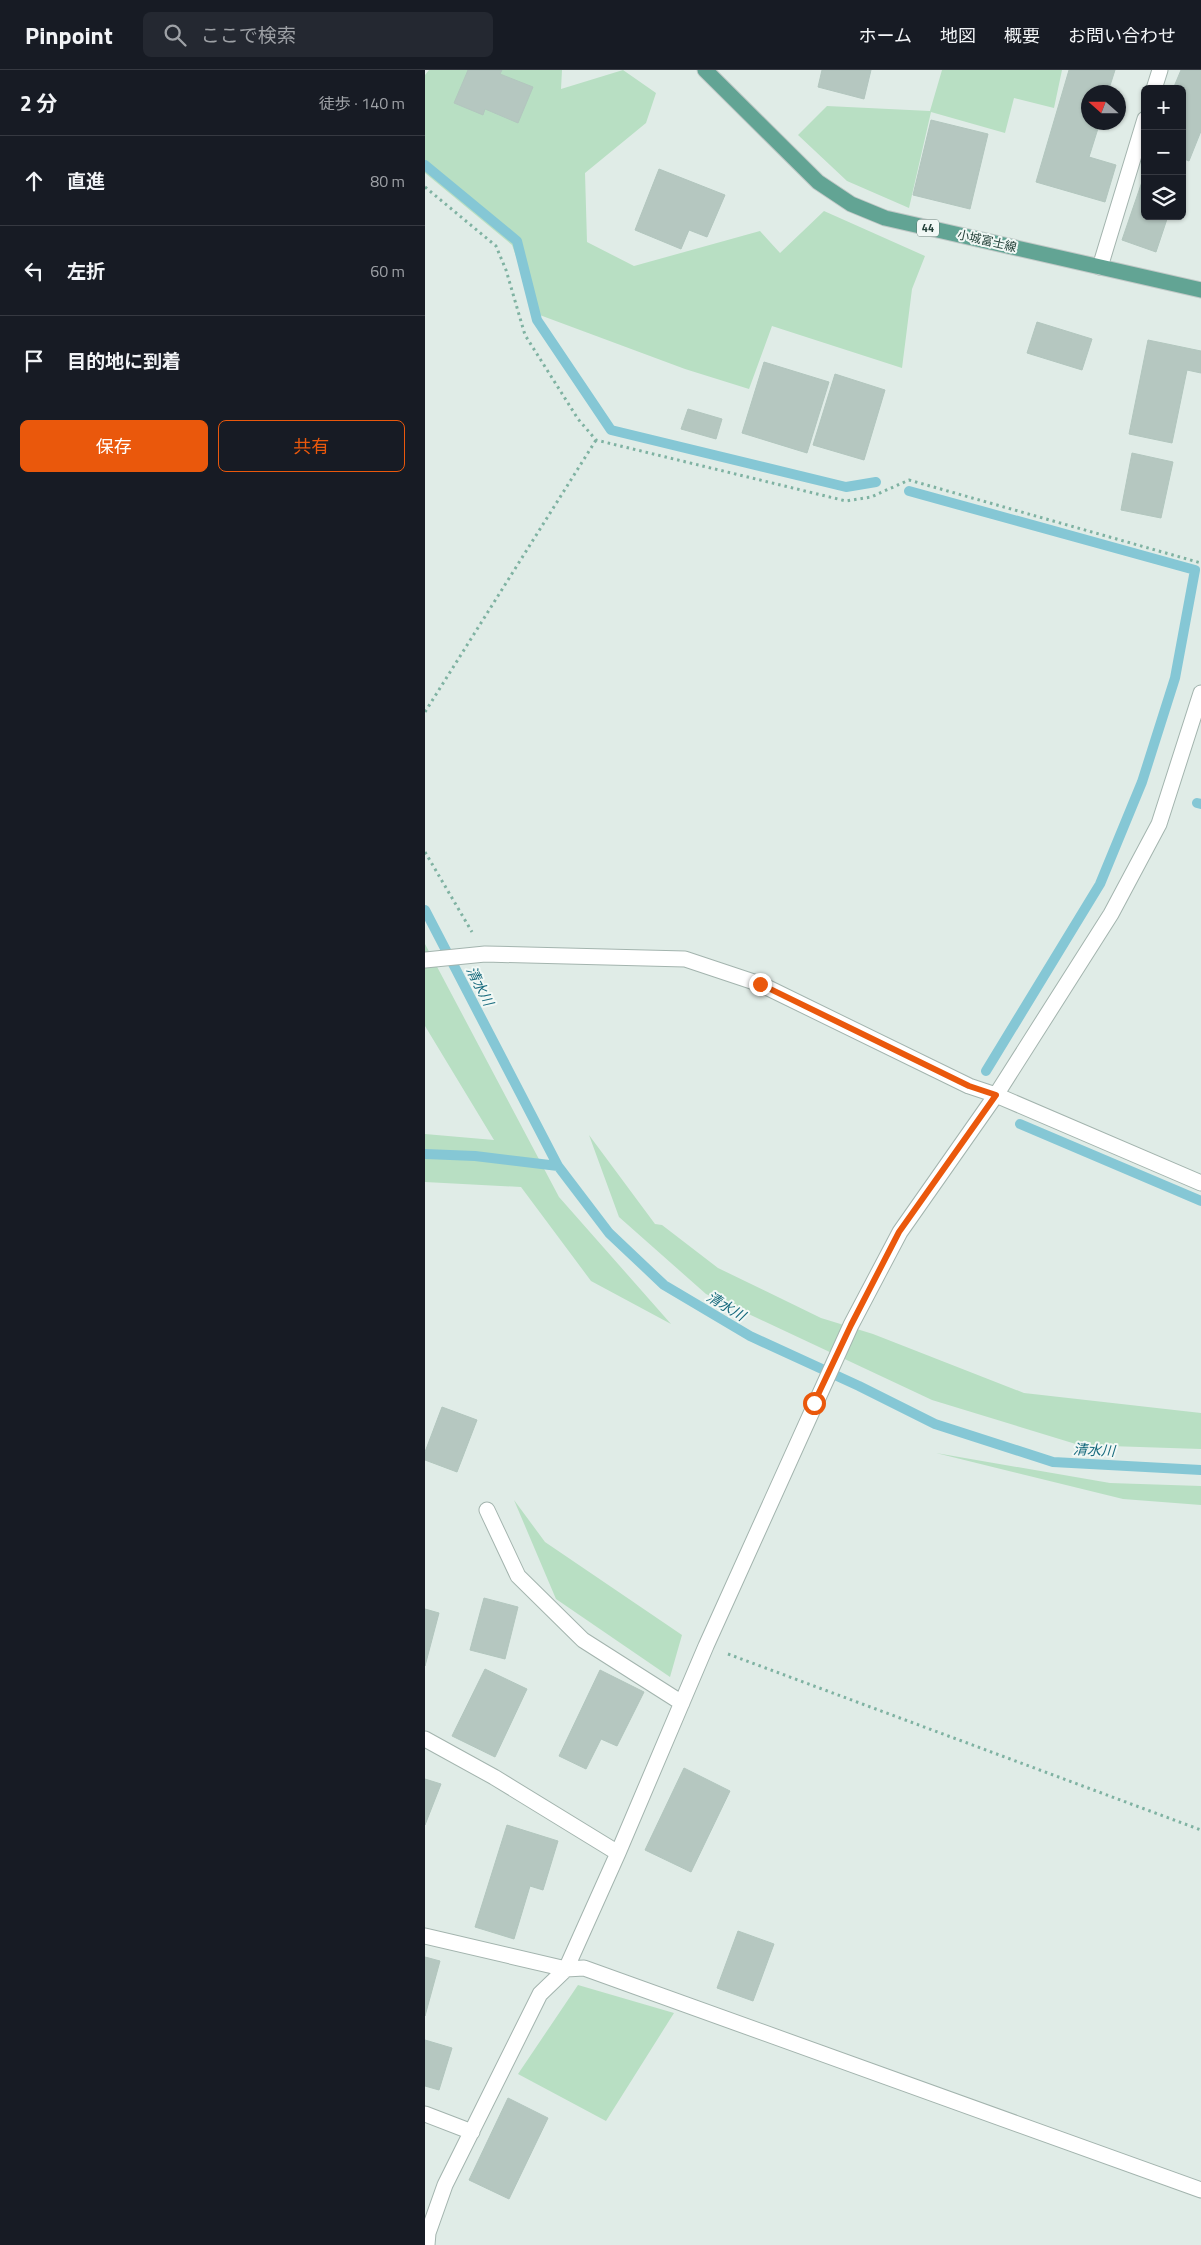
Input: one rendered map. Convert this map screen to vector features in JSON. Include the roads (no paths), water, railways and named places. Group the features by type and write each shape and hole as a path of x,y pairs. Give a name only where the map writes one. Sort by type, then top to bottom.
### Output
{"main road":[{"name":"小城富士線","path":"705,70 818,182 851,204 885,218 1201,290"}],"street":[{"path":"1155,85 1160,70"},
{"path":"1100,267 1142,130"},
{"path":"427,2245 428,2233 445,2185 540,1994 565,1969 618,1854 706,1646 814,1403 851,1325 899,1232 996,1095 1111,914 1159,824 1201,693"},
{"path":"425,960 485,954 685,959 760,984 969,1086 996,1095 1201,1183"},
{"path":"487,1510 518,1576 524,1582 583,1640 682,1703"},
{"path":"425,1739 494,1777 618,1854"},
{"path":"425,1936 565,1969 585,1968 1201,2190"},
{"path":"425,2114 472,2132"}],"waterway":[{"path":"425,165 517,241 537,320 611,430 846,487 876,482"},
{"path":"909,491 1195,570 1175,678 1142,782 1100,884 986,1071"},
{"path":"1197,803 1201,804"},
{"name":"清水川","path":"425,910 558,1166 609,1233 664,1285 750,1336 859,1386 935,1424 1053,1462 1201,1470"},
{"path":"1020,1124 1201,1201"},
{"path":"425,1154 475,1156 558,1166"}]}
